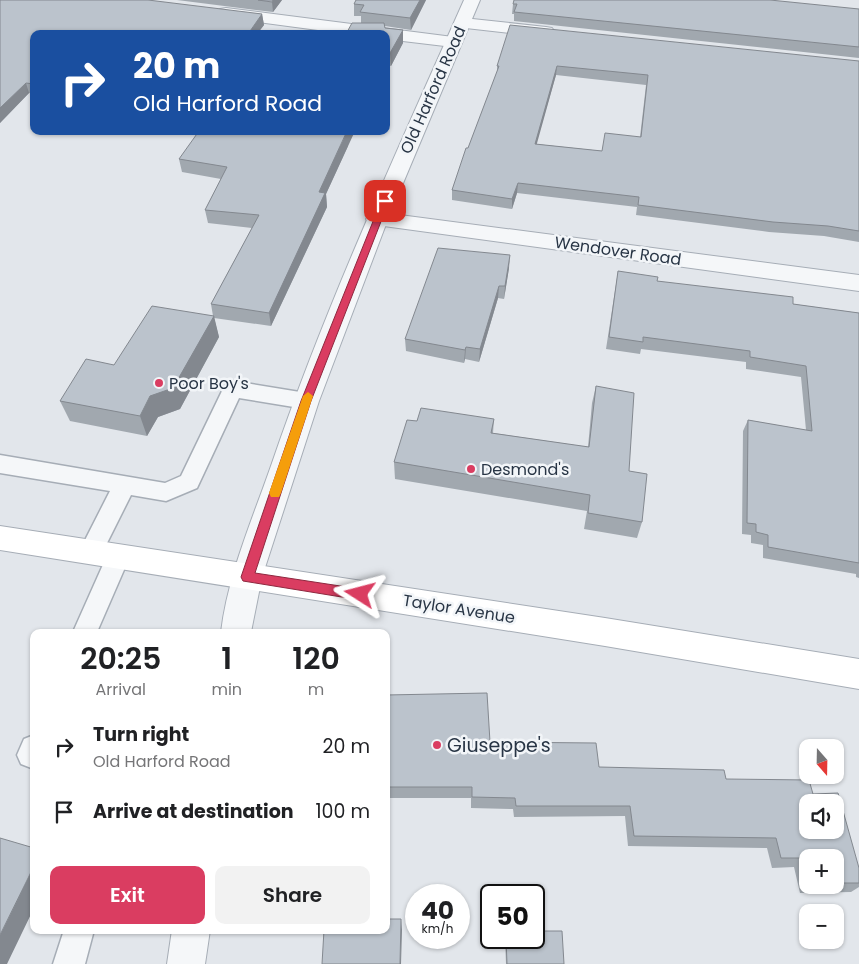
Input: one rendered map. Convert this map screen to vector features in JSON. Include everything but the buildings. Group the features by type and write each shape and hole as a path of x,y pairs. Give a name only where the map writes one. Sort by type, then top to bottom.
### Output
{"main road":[{"name":"Taylor Avenue","path":"0,538 605,632 859,674"}],"street":[{"name":"Old Harford Road","path":"237,629 247,577 306,401 377,219 472,0"},
{"path":"210,11 359,30"},
{"path":"463,23 562,33"},
{"path":"390,34 453,42"},
{"name":"Wendover Road","path":"377,219 859,283"},
{"path":"186,964 190,934"}],"lane":[{"path":"0,464 166,492 189,482 233,389 306,401"},
{"path":"86,629 125,485"},
{"path":"69,964 78,934"}],"slow traffic":[{"path":"275,493 308,396"}],"place":[{"name":"Poor Boy's","path":"159,383"},
{"name":"Desmond's","path":"471,469"},
{"name":"Giuseppe's","path":"437,745"}],"route":[{"path":"360,594 247,577 306,401 385,201"}]}
